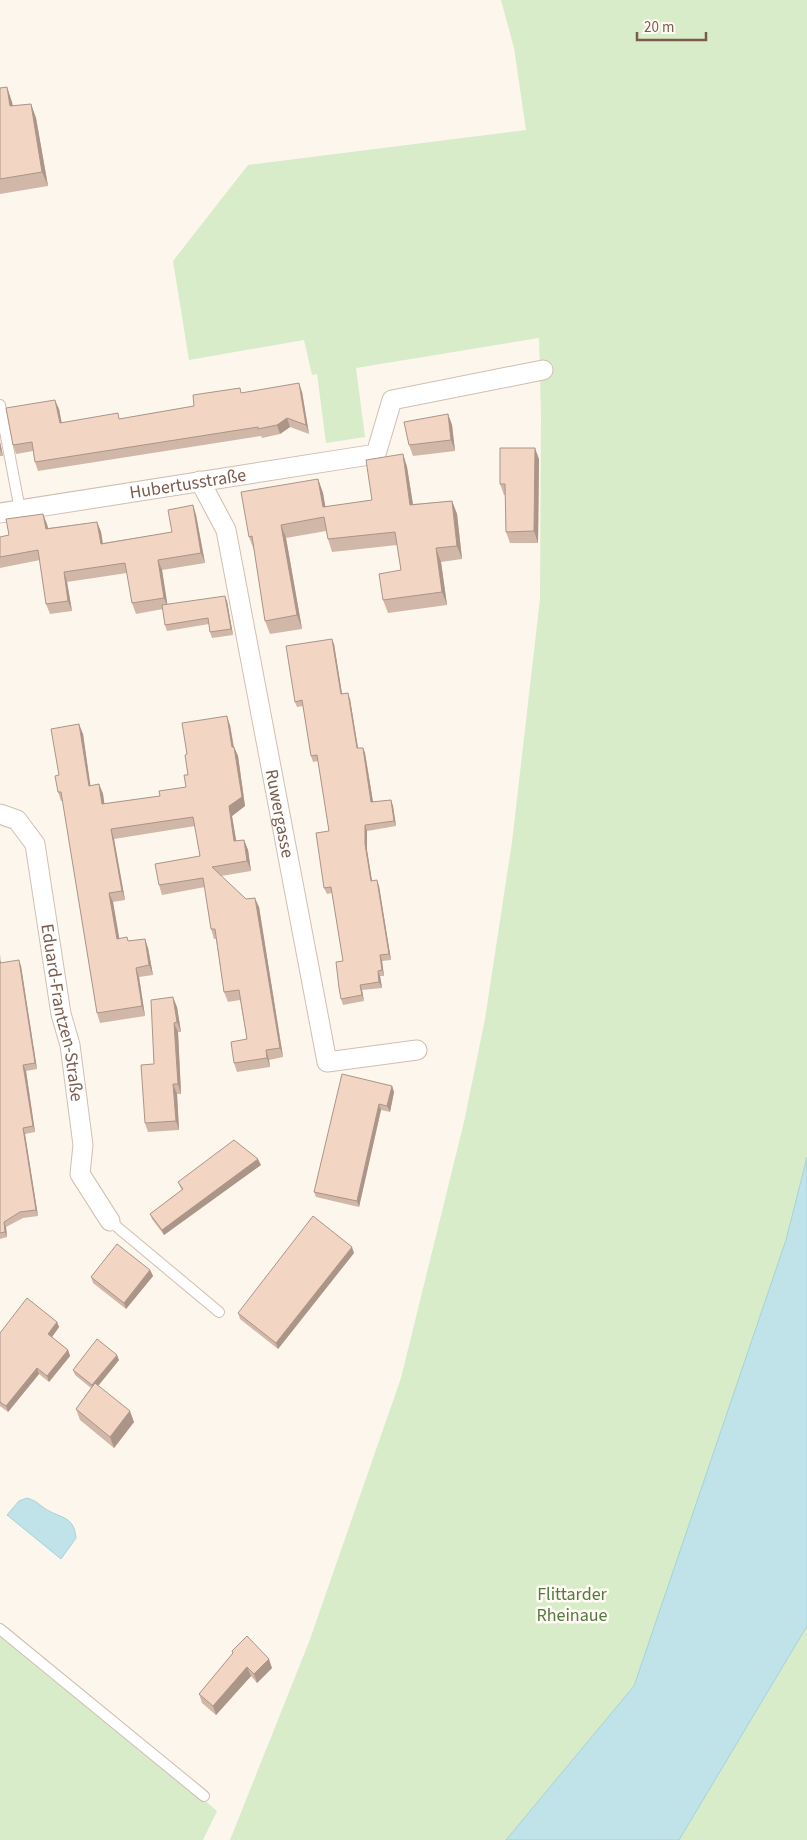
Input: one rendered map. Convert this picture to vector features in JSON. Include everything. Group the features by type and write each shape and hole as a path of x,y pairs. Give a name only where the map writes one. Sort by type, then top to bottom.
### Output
{"street":[{"name":"Hubertusstraße","path":"0,513 376,454 392,400 543,370"},
{"name":"Ruwergasse","path":"200,481 226,530 327,1062 418,1050"},
{"name":"Eduard-Frantzen-Straße","path":"0,814 17,820 35,844 61,1014 70,1045 75,1081 83,1145 80,1174 110,1221"}],"lane":[{"path":"0,405 20,510"},
{"path":"110,1221 219,1312"},
{"path":"0,1628 204,1796"}],"green space":[{"name":"Flittarder Rheinaue","path":"501,0 807,0 807,1840 230,1840 309,1642 401,1378 464,1122 485,1019 512,842 540,599 541,416 539,338 356,368 365,437 326,443 317,374 312,375 304,340 189,360 173,261 248,165 526,130 514,48"},
{"path":"0,1627 217,1811 203,1840 0,1840"}],"water":[{"path":"807,1157 807,1626 679,1840 506,1840 634,1686 786,1240"},
{"path":"27,1498 71,1523 76,1538 61,1559 7,1515 19,1501"}],"building":[{"path":"7,87 10,106 31,104 42,172 0,179 0,88"},
{"path":"299,383 306,425 287,418 277,425 258,429 258,427 35,462 32,442 13,445 6,408 55,400 60,423 118,413 119,419 194,406 193,395 240,388 241,393"},
{"path":"448,414 451,440 409,445 404,422"},
{"path":"500,448 535,448 534,531 506,532 505,484 500,484"},
{"path":"403,454 410,505 452,501 457,546 436,548 442,592 383,600 379,574 401,570 395,532 328,539 324,517 281,525 297,615 265,621 252,536 249,537 241,492 318,479 323,507 372,500 366,460"},
{"path":"193,505 201,553 158,560 164,598 132,603 125,563 64,572 68,601 46,604 38,550 0,557 0,537 9,535 6,519 43,514 46,529 97,522 101,544 172,532 168,510"},
{"path":"225,596 231,629 210,632 208,618 165,625 162,605"},
{"path":"332,639 341,694 348,693 357,748 363,748 371,802 391,800 394,821 365,825 365,844 371,881 377,880 389,954 380,955 382,970 378,971 379,982 360,985 362,995 341,999 336,962 343,961 331,887 324,888 316,833 329,831 317,755 311,756 302,700 295,702 286,646"},
{"path":"227,716 242,797 229,806 234,841 244,840 247,861 212,867 246,899 255,898 280,1048 266,1050 267,1058 234,1063 231,1042 247,1039 239,990 224,992 215,929 211,929 203,878 159,885 155,864 200,856 193,817 111,829 122,891 109,893 117,939 127,937 128,941 145,939 149,965 136,968 142,1006 97,1013 61,792 58,792 55,776 59,775 51,729 79,724 89,786 99,784 102,804 160,796 159,791 186,787 184,775 188,775 185,755 187,754 182,723"},
{"path":"19,960 35,1063 23,1065 33,1126 23,1128 36,1210 20,1212 4,1222 5,1232 0,1233 0,963"},
{"path":"173,997 177,1022 174,1023 178,1084 173,1084 176,1121 145,1123 141,1065 154,1064 151,1000"},
{"path":"342,1074 392,1086 387,1106 379,1104 357,1201 314,1192"},
{"path":"234,1140 258,1159 162,1230 150,1214 183,1189 178,1182"},
{"path":"313,1216 352,1247 276,1343 238,1313"},
{"path":"117,1244 150,1270 124,1303 91,1277"},
{"path":"27,1298 57,1322 48,1334 68,1350 47,1376 37,1368 6,1406 0,1402 0,1333"},
{"path":"97,1339 117,1355 92,1385 73,1370"},
{"path":"95,1383 130,1411 110,1437 76,1409"},
{"path":"247,1636 269,1659 254,1674 247,1667 213,1706 199,1694 233,1653 232,1651"}]}
